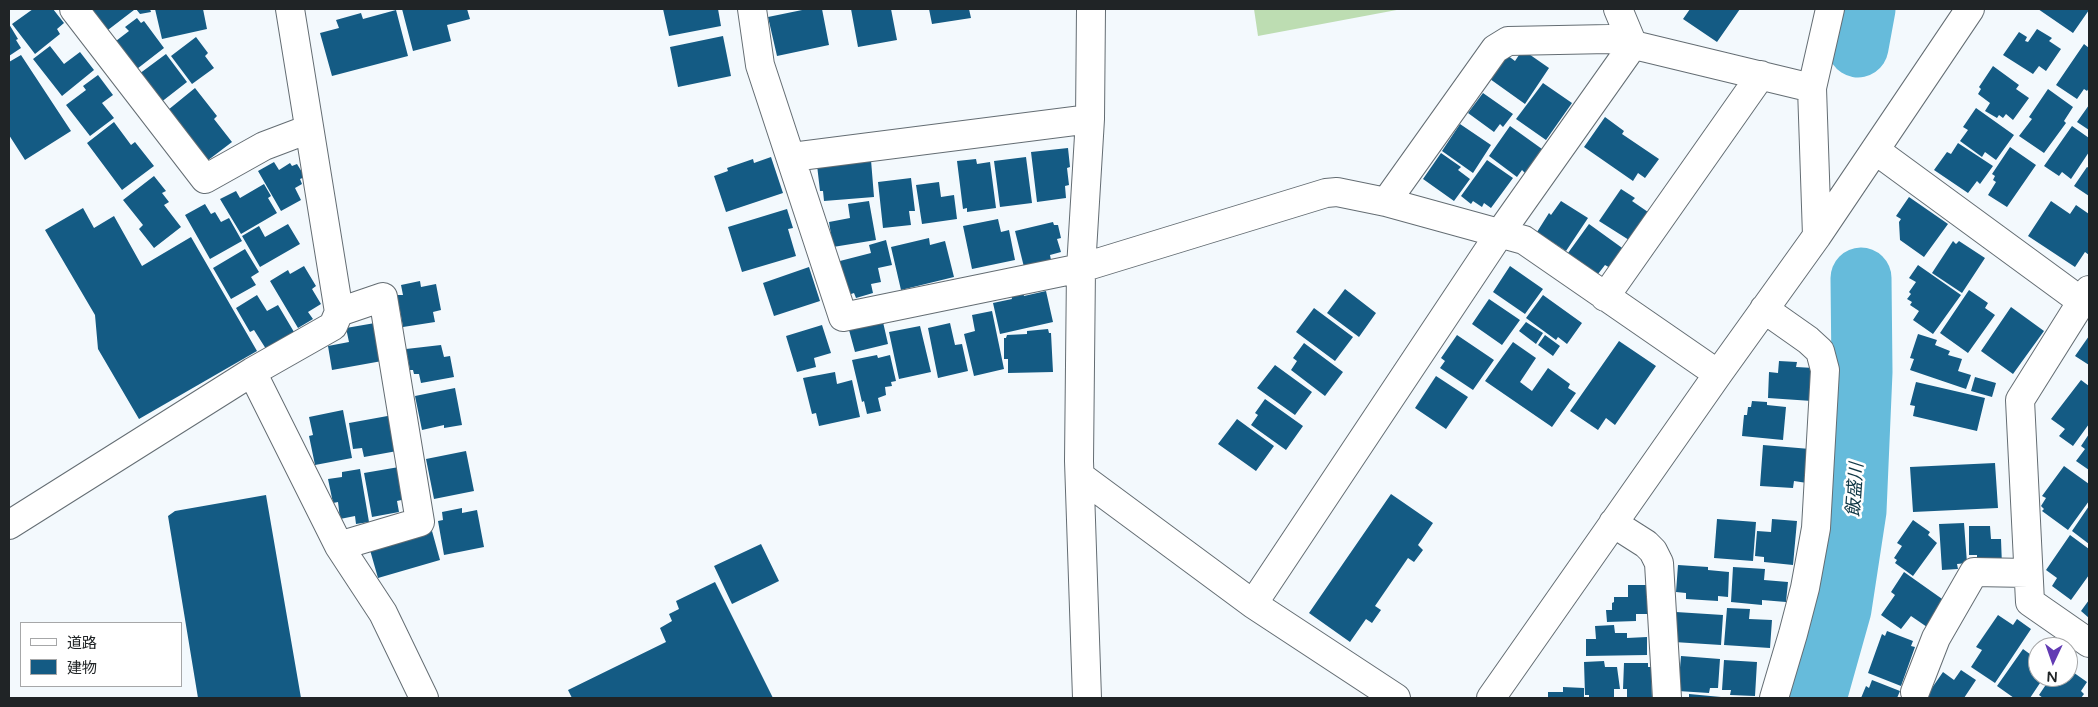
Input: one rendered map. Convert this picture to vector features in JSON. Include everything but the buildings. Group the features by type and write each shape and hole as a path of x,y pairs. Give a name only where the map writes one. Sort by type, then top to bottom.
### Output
{"street":[{"path":"74,9 205,179 264,146 309,129"},
{"path":"9,525 252,372 333,326 339,312 290,9"},
{"path":"752,9 760,65 792,157 843,317 1082,268 1326,193 1338,192 1386,202 1524,240 1718,374"},
{"path":"1087,698 1080,476 1082,268 1090,119 1091,9"},
{"path":"1618,9 1633,45"},
{"path":"1817,236 1812,88 1830,9"},
{"path":"1491,698 1817,236 1970,9"},
{"path":"1386,202 1495,48 1508,41 1608,39 1812,88"},
{"path":"1253,604 1500,233 1633,45"},
{"path":"1605,297 1761,75"},
{"path":"792,157 1090,119"},
{"path":"1876,150 2085,295 2020,400 2030,602 2089,643"},
{"path":"339,312 384,297 420,522 339,546"},
{"path":"1764,309 1808,340 1820,351 1825,370 1816,528 1796,625 1774,698"},
{"path":"252,372 339,546 383,613 424,698"},
{"path":"1080,476 1253,604 1396,698"},
{"path":"1613,523 1646,544 1653,551 1659,563 1667,698"},
{"path":"1915,692 1936,638 1974,572 2028,573"}],"green space":[{"path":"1254,9 1402,9 1258,36"}],"waterway":[{"name":"飯盛川","path":"1858,47 1865,9"},
{"name":"飯盛川","path":"1816,698 1841,609 1856,511 1862,372 1861,278"}]}
